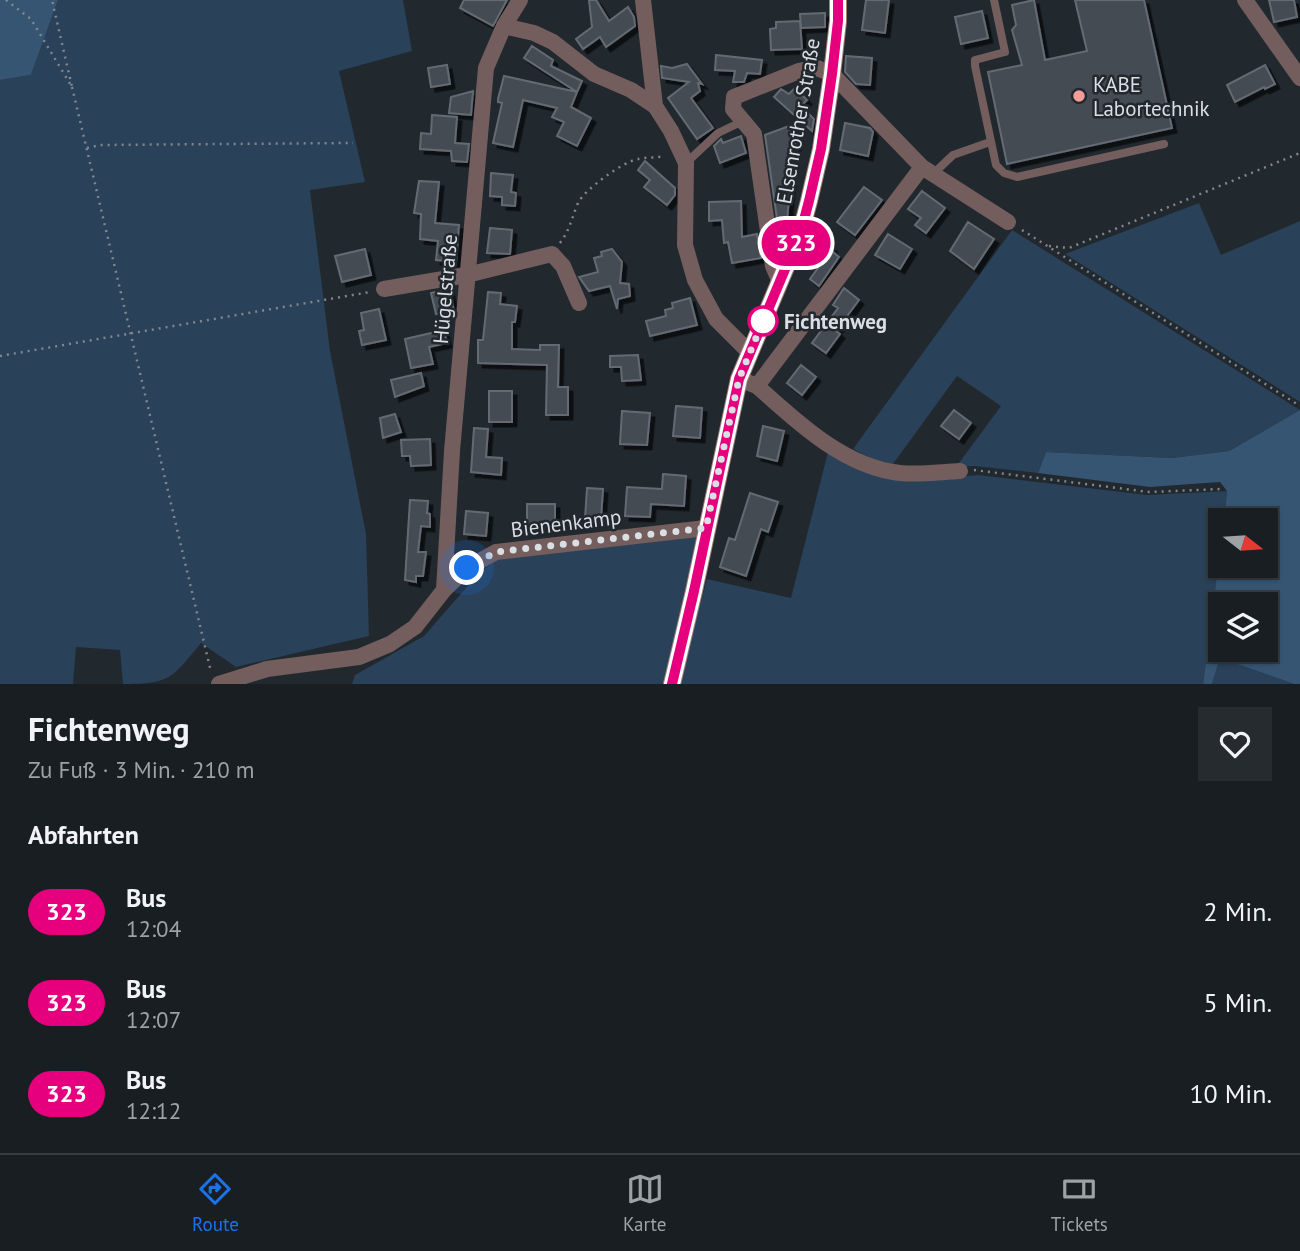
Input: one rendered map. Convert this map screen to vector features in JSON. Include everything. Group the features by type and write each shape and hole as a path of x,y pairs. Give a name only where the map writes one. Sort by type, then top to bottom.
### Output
{"street":[{"name":"Hügelstraße","path":"444,590 452,451 486,68 504,26 520,0"},
{"path":"643,0 655,106 684,157 685,245 695,280 716,319 749,352"},
{"name":"Elsenrother Straße","path":"672,684 739,379 801,231 809,201 821,149 832,74 838,0"},
{"path":"1245,0 1300,78"},
{"path":"504,26 534,33 553,42 594,74 631,90 655,106"},
{"path":"780,282 773,266 754,134 741,122 733,109 734,97 799,71 817,68 832,74 927,170 1008,222"},
{"path":"757,386 927,170"},
{"path":"384,289 467,275 552,254 563,267 579,303"},
{"path":"739,379 757,386 801,425 851,457 872,466 900,473 960,471"},
{"name":"Bienenkamp","path":"216,684 267,669 359,657 379,649 415,627 444,590 467,568 496,552 706,528"}],"lane":[{"path":"993,0 1005,52 975,60 975,66 996,165 1004,173 1017,177 1164,144"},
{"path":"684,157 718,133 741,122"},
{"path":"927,170 953,155 990,142"}],"path":[{"path":"6,0 31,19 72,87"},
{"path":"52,0 129,334 216,684"},
{"path":"87,148 100,145 353,143"},
{"path":"1047,246 1069,248 1300,153"},
{"path":"552,254 568,233 585,192 636,159 684,157"},
{"path":"1008,222 1300,406"},
{"path":"0,356 384,289"},
{"path":"960,471 976,470 1149,492 1221,489"}],"shaded area":[{"path":"0,0 58,0 31,75 0,80"},
{"path":"58,0 403,0 412,51 339,71 365,182 310,190 330,351 366,534 369,636 236,667 201,643 169,677 139,684 123,684 120,650 76,647 73,684 0,684 0,80 31,75"},
{"path":"1199,203 1221,255 1300,221 1300,402 1065,254"},
{"path":"1012,230 1300,410 1229,451 1172,458 1046,452 1038,473 974,466 956,467 1001,406 957,376 893,464 875,460 853,449"},
{"path":"1300,410 1300,684 1231,662 1278,662 1278,592 1215,592 1217,578 1278,578 1278,508 1225,508 1227,491 1220,482 1150,487 1038,473 1046,452 1172,458 1229,451"},
{"path":"828,452 914,480 978,475 1147,495 1227,491 1225,508 1208,508 1208,578 1217,578 1215,592 1208,592 1208,645 1203,684 679,684 707,579 791,598"},
{"path":"704,531 666,684 352,684 355,675 424,636 480,572 499,558"},
{"path":"1208,645 1208,662 1219,662 1212,684 1203,684"},
{"path":"1219,662 1231,662 1294,684 1212,684"}],"building":[{"path":"464,0 507,0 493,26 460,8"},
{"path":"589,0 596,0 609,21 628,7 634,17 635,26 606,47 600,37 583,49 576,39 592,27"},
{"path":"866,0 889,0 885,33 862,30"},
{"name":"KABE Labortechnik","path":"1034,0 1045,60 1087,51 1075,0 1144,0 1172,128 1007,164 988,72 1022,65 1012,30 1016,25 1012,5"},
{"path":"1269,0 1294,0 1297,17 1274,22"},
{"path":"982,11 988,38 961,44 955,17"},
{"path":"825,13 825,27 801,28 800,14"},
{"path":"800,21 802,49 771,50 770,29 776,28 776,22"},
{"path":"532,46 553,60 551,66 582,81 577,92 524,58"},
{"path":"716,55 762,60 760,74 747,73 744,82 733,82 735,71 715,70"},
{"path":"846,56 872,58 870,85 856,84 845,72"},
{"path":"687,64 702,84 698,83 700,91 691,98 713,128 697,139 668,98 689,82 662,78 661,66 672,68"},
{"path":"447,65 450,84 431,87 428,68"},
{"path":"1265,65 1275,84 1235,102 1227,85"},
{"path":"504,76 577,92 571,107 591,118 577,146 557,136 564,122 552,117 557,108 523,100 513,147 493,143 502,103 498,102 498,99"},
{"path":"795,88 807,100 801,106 814,119 812,131 774,97 781,89 789,94"},
{"path":"473,91 471,115 449,113 451,97"},
{"path":"432,115 457,117 455,143 469,144 467,162 452,161 451,151 420,149 421,133 431,134"},
{"path":"845,123 870,128 873,132 868,156 840,150"},
{"path":"789,126 796,146 789,149 786,178 791,179 787,220 777,219 765,135"},
{"path":"741,136 746,153 720,163 714,146 721,139 723,143"},
{"path":"645,161 675,188 675,195 667,205 644,187 650,180 638,170"},
{"path":"491,173 513,175 511,192 516,193 515,206 502,205 502,197 490,196"},
{"path":"419,181 439,182 435,223 459,225 456,262 436,260 438,241 420,239 421,214 414,213"},
{"path":"864,187 882,200 855,235 837,222"},
{"path":"922,191 945,208 926,233 915,225 921,218 908,209"},
{"path":"741,201 742,237 757,234 761,258 732,263 728,242 724,243 722,220 709,221 709,202"},
{"path":"968,222 994,239 974,269 950,251"},
{"path":"490,228 512,230 510,254 487,253"},
{"path":"888,234 912,249 900,269 875,255"},
{"path":"821,243 827,248 832,247 839,257 819,286 810,279 818,268 808,260 813,248 817,248"},
{"path":"365,249 371,275 342,282 335,256"},
{"path":"612,249 622,262 620,283 629,284 630,296 618,299 617,309 610,286 589,291 579,277 598,272 594,258 602,256 601,252"},
{"path":"844,288 859,300 836,331 840,334 826,353 812,343 838,308 833,305"},
{"path":"449,289 454,311 436,314 431,293"},
{"path":"488,292 501,293 500,304 517,306 515,322 512,322 512,349 540,350 540,345 559,345 558,387 568,387 568,415 546,415 547,365 478,363 478,340 483,340"},
{"path":"690,298 697,325 650,336 646,321 666,316 665,310 673,308 672,303"},
{"path":"379,309 386,340 362,345 359,331 364,330 361,313"},
{"path":"444,330 447,343 429,347 433,364 411,368 405,339"},
{"path":"638,355 641,380 622,381 621,367 610,367 610,356"},
{"path":"801,365 816,377 802,395 787,383"},
{"path":"421,373 424,386 395,397 391,380"},
{"path":"489,391 512,391 512,422 489,422"},
{"path":"676,406 702,408 700,438 673,436"},
{"path":"954,410 971,423 959,439 941,426"},
{"path":"622,411 650,413 647,445 620,444"},
{"path":"395,414 401,432 383,438 380,418"},
{"path":"763,426 784,431 777,461 757,456"},
{"path":"474,428 488,429 486,457 502,458 501,475 471,472"},
{"path":"430,439 431,465 411,466 410,456 402,456 401,440"},
{"path":"663,474 686,476 684,506 651,504 650,517 625,516 627,487 662,489"},
{"path":"587,488 603,489 601,519 585,519"},
{"path":"750,493 778,502 768,532 761,529 746,576 720,567 729,538 735,540"},
{"path":"410,500 428,501 427,513 430,514 430,527 421,526 418,552 426,552 423,576 416,576 416,582 405,580"},
{"path":"527,504 555,504 555,526 527,526"},
{"path":"466,511 488,513 486,536 464,534"}],"bus line":[{"name":"323","path":"672,684 739,379 801,231 809,201 821,149 832,74 838,0"}],"place":[{"name":"KABE Labortechnik","path":"1079,96"},
{"name":"Fichtenweg","path":"763,321"}],"route":[{"path":"467,568 496,552 706,528 739,379 763,321"}]}
